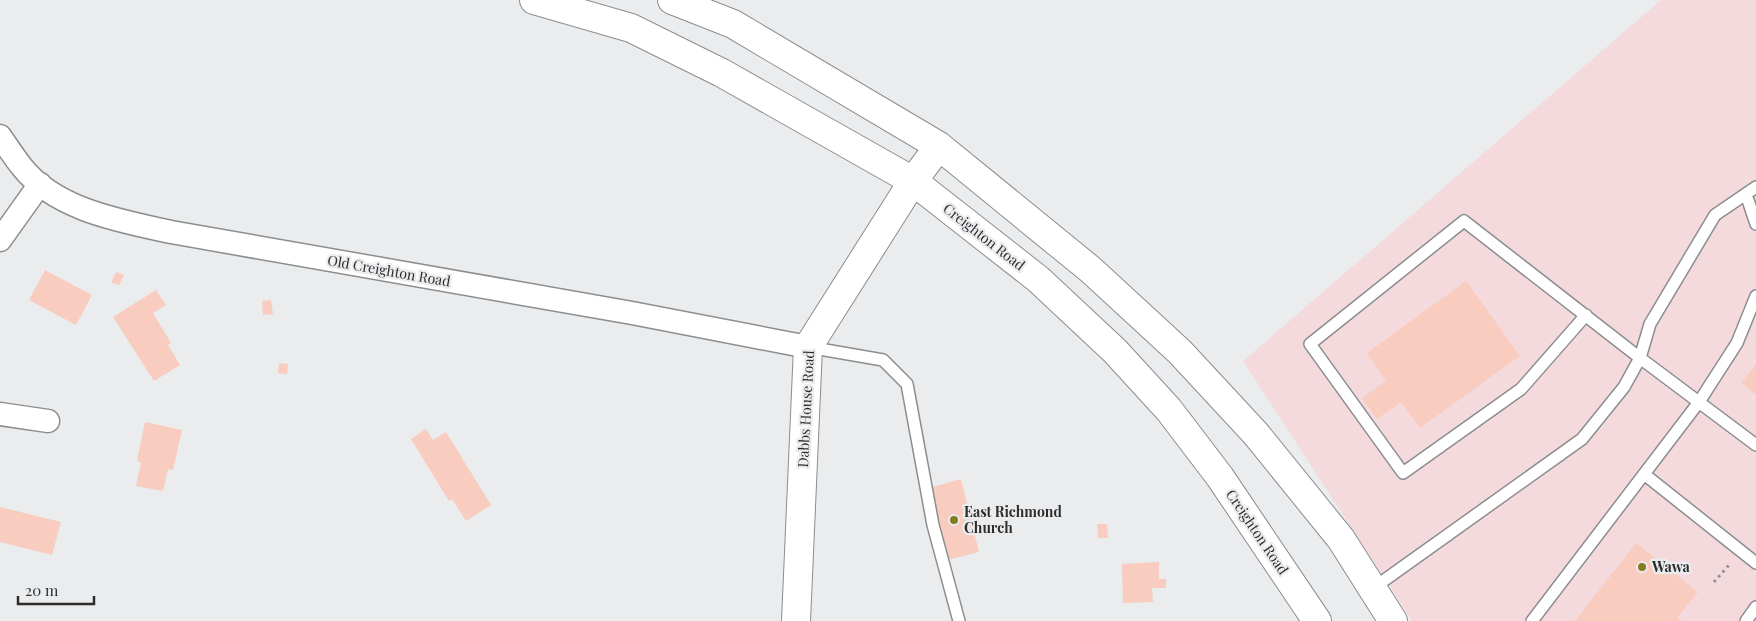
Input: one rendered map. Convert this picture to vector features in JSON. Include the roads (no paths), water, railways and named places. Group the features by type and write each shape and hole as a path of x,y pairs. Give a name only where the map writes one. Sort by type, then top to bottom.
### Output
{"main road":[{"name":"Creighton Road","path":"534,0 631,28 722,73 913,181 1038,279 1115,351 1195,443 1317,621"},
{"path":"672,0 733,24 939,146 1091,270 1180,352 1256,434 1302,488 1341,539 1393,621"},
{"name":"Dabbs House Road","path":"796,621 808,347 913,181 939,146"}],"street":[{"name":"Old Creighton Road","path":"0,136 22,168 40,184 65,200 117,220 171,232 632,313 808,347"},
{"path":"0,240 40,184"},
{"path":"0,414 48,421"}],"lane":[{"path":"1372,589 1582,439 1624,387 1640,358 1650,324 1715,215 1756,187"},
{"path":"1746,194 1756,224"},
{"path":"1586,316 1521,390 1403,473 1310,344 1464,221 1640,358 1756,445"},
{"path":"1532,621 1699,402 1736,343 1756,296"},
{"path":"808,347 883,360 907,384 933,525 960,621"},
{"path":"1644,474 1756,563"},
{"path":"1746,621 1756,607"}],"place":[{"name":"East Richmond Church","path":"954,520"},
{"name":"Wawa","path":"1642,567"}]}
